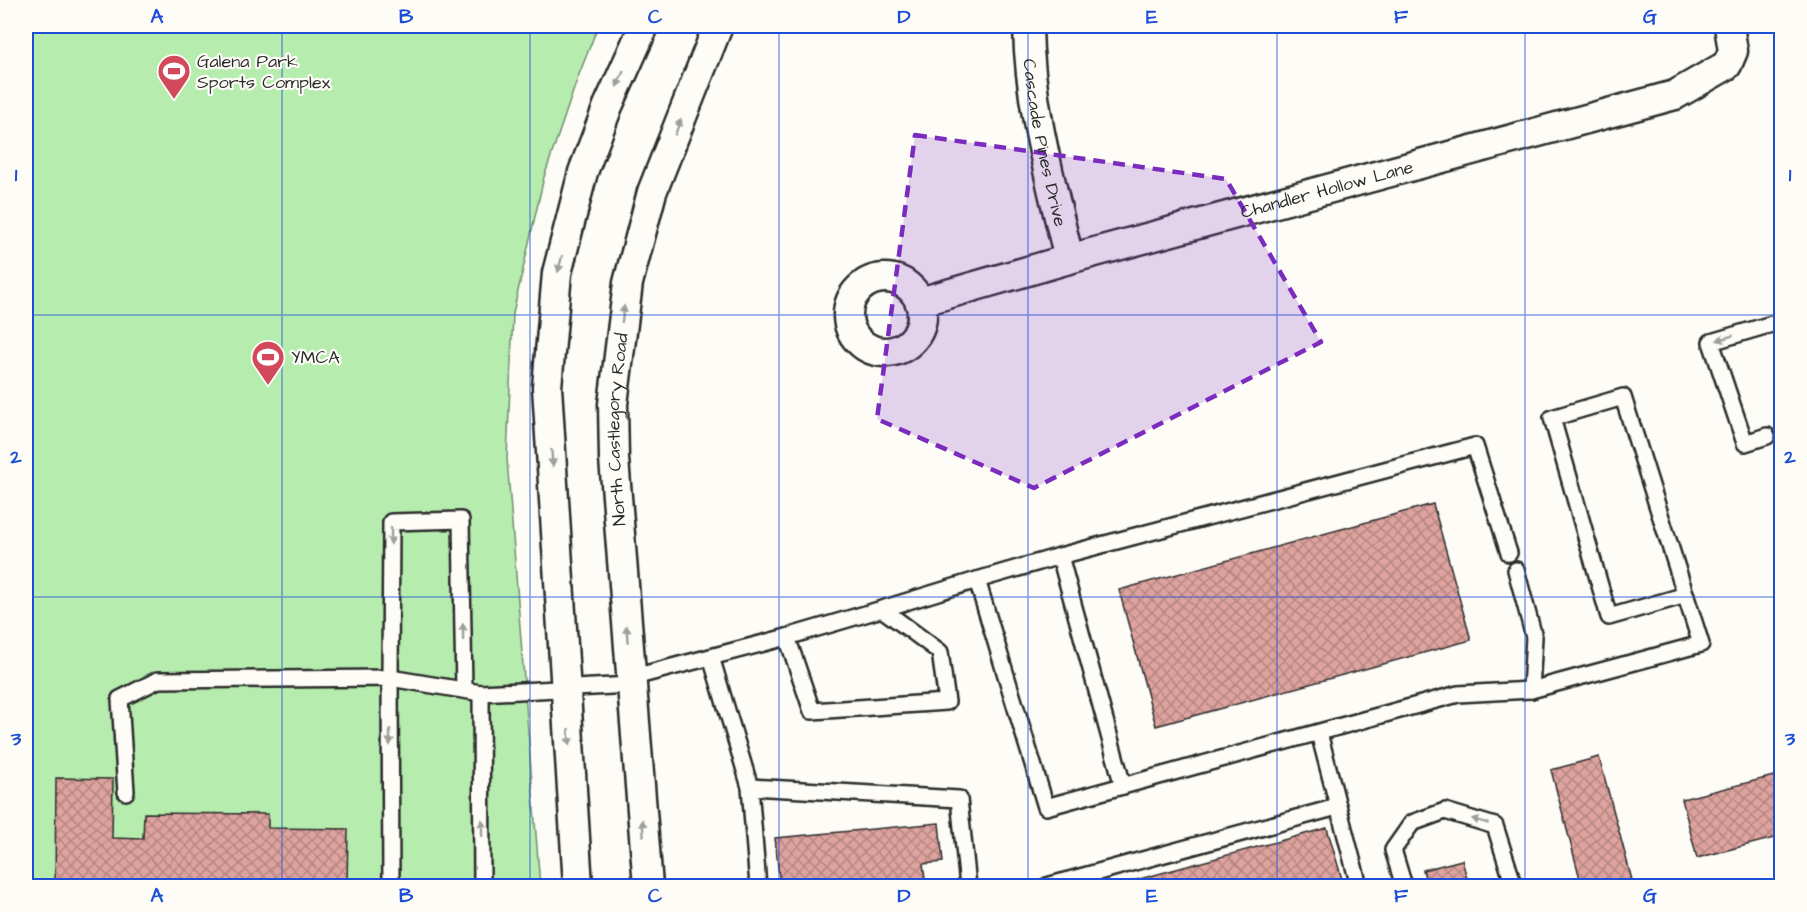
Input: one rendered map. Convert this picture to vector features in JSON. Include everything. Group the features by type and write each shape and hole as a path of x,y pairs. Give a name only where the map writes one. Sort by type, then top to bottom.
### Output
{"street":[{"path":"578,886 547,387 557,273 583,172 608,106 644,26"},
{"name":"North Castlegory Road","path":"648,886 614,459 613,404 628,283 652,192 718,26"},
{"name":"Cascade Pines Drive","path":"1028,26 1033,97 1069,259"},
{"name":"Chandler Hollow Lane","path":"920,302 1069,259 1676,95 1727,65 1733,51 1729,26"}],"lane":[{"path":"1767,436 1744,443 1711,342 1782,321"},
{"path":"977,580 1047,807 1458,694 1531,690 1701,644 1686,595 1623,397 1552,418 1609,616 1686,595"},
{"path":"126,792 120,699 158,680 390,678 482,693 567,689 631,682 1060,556 1475,446 1509,553"},
{"path":"391,886 391,522 461,520 464,690"},
{"path":"1060,556 1123,786"},
{"path":"1516,570 1534,637 1531,690"},
{"path":"786,637 812,711 947,702 940,652 882,609"},
{"path":"711,657 750,787 758,886"},
{"path":"482,693 482,886"},
{"path":"1319,733 1359,886"},
{"path":"750,787 959,799 968,886"},
{"path":"1047,886 1337,807"},
{"path":"1404,886 1393,850 1412,823 1445,811 1495,826 1514,886"}],"highlighted area":[{"path":"915,135 1226,179 1321,342 1034,488 877,419"}],"green space":[{"name":"YMCA","path":"26,26 598,26 544,177 513,313 507,459 540,886 26,886"}],"building":[{"path":"1433,504 1471,640 1156,726 1119,590"},
{"path":"1599,757 1632,880 1606,886 1582,886 1551,770"},
{"path":"1782,774 1782,836 1697,858 1682,799"},
{"path":"56,778 113,779 112,838 143,839 144,813 268,814 268,828 348,829 347,886 55,886"},
{"path":"939,823 943,862 923,864 926,886 780,886 775,838"},
{"path":"1327,828 1344,886 1114,886"},
{"path":"1462,860 1469,886 1427,886 1423,870"}],"place":[{"name":"Galena Park Sports Complex","path":"174,100"},
{"name":"YMCA","path":"268,386"}]}
